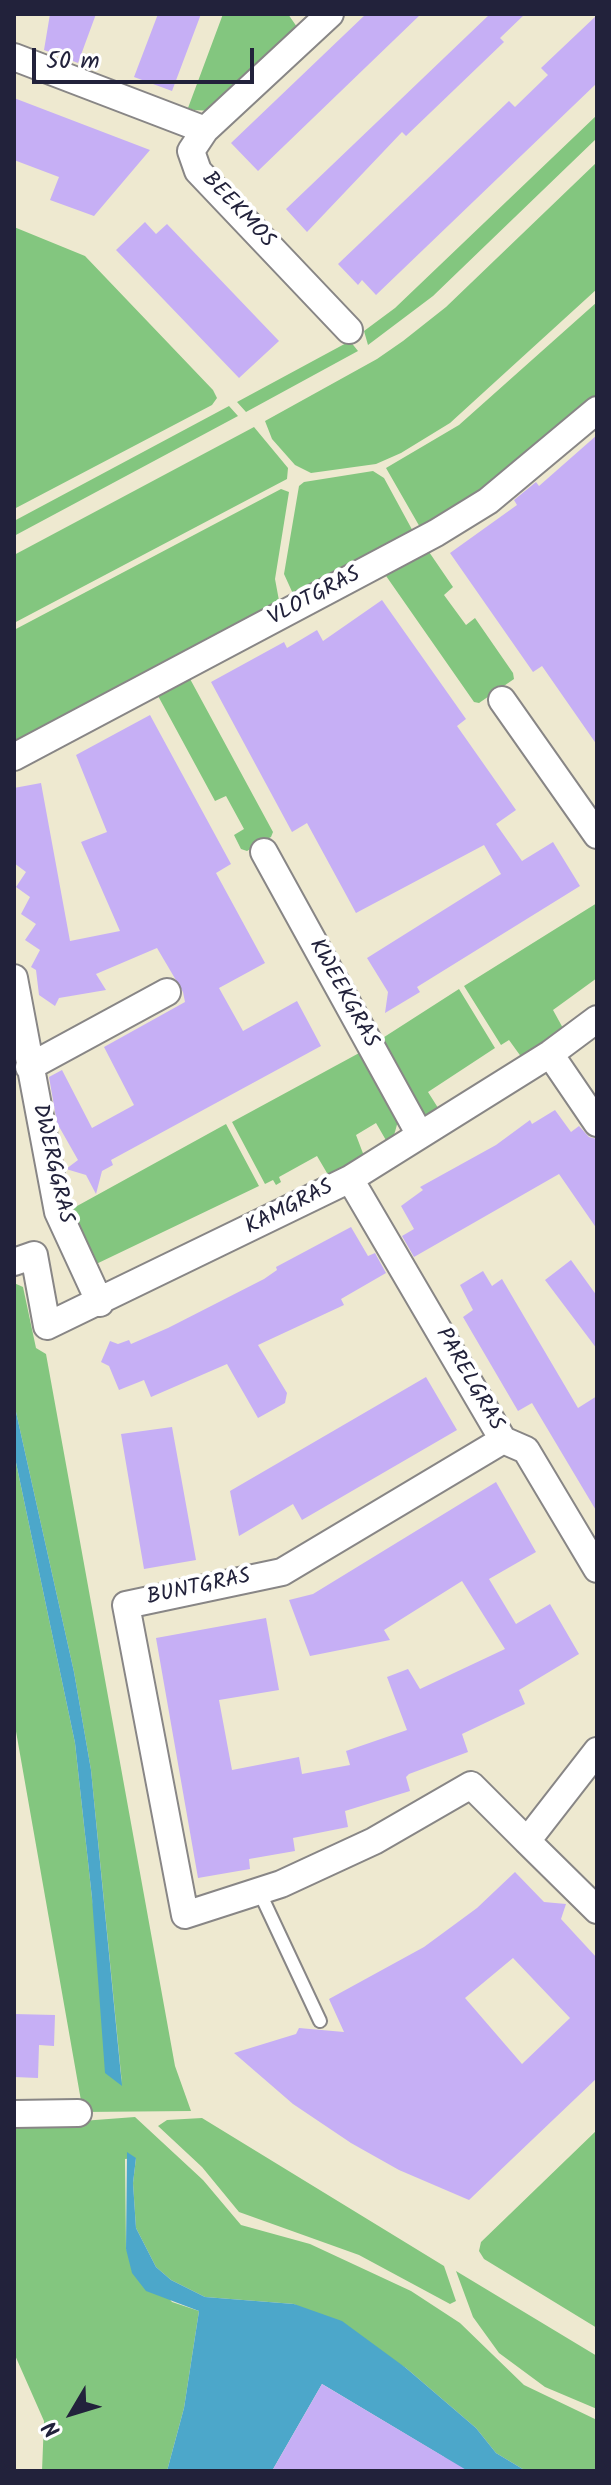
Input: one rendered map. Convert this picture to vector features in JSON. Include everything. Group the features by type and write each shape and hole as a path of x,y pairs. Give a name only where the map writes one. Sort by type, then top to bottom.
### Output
{"street":[{"path":"14,57 205,130 316,19"},
{"name":"BEEKMOS","path":"205,130 191,151 198,171 349,330"},
{"name":"VLOTGRAS","path":"14,757 436,533 488,501 597,410"},
{"path":"502,700 597,835"},
{"name":"KWEEKGRAS","path":"264,852 420,1135"},
{"name":"DWERGGRAS","path":"14,978 58,1212 100,1303"},
{"path":"29,1067 167,992"},
{"name":"KAMGRAS","path":"14,1262 34,1255 47,1326 100,1303 350,1179 550,1054 597,1019"},
{"path":"550,1054 597,1123"},
{"name":"PARELGRAS","path":"350,1179 503,1440 526,1450 597,1569"},
{"name":"BUNTGRAS","path":"259,1891 185,1915 126,1605 282,1572 503,1440"},
{"path":"527,1841 597,1751"},
{"path":"259,1891 374,1841 471,1785 597,1910"},
{"path":"14,2114 78,2113"}],"lane":[{"path":"259,1891 320,2021"}],"green space":[{"path":"223,14 288,14 297,27 212,111 188,108"},
{"path":"597,115 597,138 433,296 368,345 364,331 395,308"},
{"path":"597,162 597,289 450,423 401,453 376,464 311,473 295,465 272,439 265,421 377,359 403,341 446,307"},
{"path":"14,227 85,256 213,390 217,398 212,405 14,509"},
{"path":"597,302 597,402 507,467 512,474 421,529 386,468 459,425"},
{"path":"350,341 358,351 246,412 237,402"},
{"path":"229,406 238,416 14,536 14,521"},
{"path":"254,427 288,468 287,479 14,623 14,555"},
{"path":"373,471 384,478 415,535 294,596 284,574 299,486 304,482"},
{"path":"281,489 289,492 275,579 280,606 256,614 14,751 14,630"},
{"path":"427,549 453,587 444,595 466,625 475,618 513,673 514,679 479,703 474,702 384,573"},
{"path":"189,677 273,832 271,837 247,851 241,849 234,835 244,829 226,796 215,801 157,694"},
{"path":"597,903 597,978 553,1010 564,1030 522,1058 509,1040 501,1045 464,986"},
{"path":"459,989 495,1048 428,1092 440,1111 427,1116 421,1114 378,1041"},
{"path":"361,1052 398,1121 393,1139 387,1142 376,1123 356,1135 364,1156 333,1174 327,1173 317,1156 279,1177 281,1182 276,1185 273,1180 265,1184 232,1122"},
{"path":"226,1124 259,1186 92,1266 68,1211"},
{"path":"14,1283 23,1287 36,1348 46,1354 175,2066 191,2111 83,2112 14,1720 14,1453 75,1743 92,1898 122,2084 91,1770 74,1672 14,1403"},
{"path":"135,2117 203,2180 241,2225 310,2244 411,2291 460,2323 524,2385 597,2420 597,2471 526,2471 496,2453 476,2428 406,2368 294,2304 205,2297 171,2280 156,2267 136,2228 133,2183 136,2158 125,2159 126,2249 172,2302 199,2311 184,2408 167,2471 42,2471 44,2421 14,2353 14,2119 82,2121"},
{"path":"202,2118 444,2266 456,2301 450,2304 359,2255 239,2212 202,2167 158,2126 167,2120"},
{"path":"597,2130 597,2328 484,2259 479,2251 481,2242"},
{"path":"456,2271 597,2356 597,2409 545,2387 499,2353 473,2317"}],"water":[{"path":"14,1403 74,1672 91,1770 122,2086 105,2073 92,1898 75,1743 14,1453"},
{"path":"127,2152 136,2158 133,2183 136,2228 156,2267 171,2280 205,2297 294,2304 342,2321 406,2368 476,2428 496,2453 526,2471 436,2471 444,2457 322,2384 272,2471 167,2471 184,2408 199,2311 146,2291 132,2273 126,2249"}],"building":[{"path":"50,14 96,14 78,63 44,50"},
{"path":"158,14 201,14 172,91 134,77"},
{"path":"366,14 421,14 258,171 231,143"},
{"path":"490,14 525,14 500,38 504,42 406,136 402,132 307,232 286,209"},
{"path":"597,15 597,83 376,295 362,280 358,285 338,264 509,101 515,107 548,75 541,68"},
{"path":"14,98 150,150 94,216 50,200 59,177 14,160"},
{"path":"145,222 156,234 167,224 279,341 239,378 116,250"},
{"path":"597,435 597,745 542,666 533,672 450,553 517,505 514,500 536,482 539,486"},
{"path":"382,600 466,719 457,726 516,810 496,824 522,861 553,842 580,886 417,987 420,992 385,1013 388,992 367,958 501,874 484,845 356,913 307,823 292,832 211,682 284,642 287,648 317,630 323,641"},
{"path":"150,715 231,864 216,873 265,963 219,988 243,1031 297,1001 321,1046 111,1160 113,1165 102,1171 96,1194 86,1175 66,1169 78,1160 57,1123 49,1077 62,1070 92,1128 134,1105 104,1047 185,1002 183,992 157,948 96,974 106,990 59,998 55,1006 39,995 36,970 31,967 40,950 25,940 36,924 21,914 30,897 16,887 26,872 14,863 14,788 41,783 70,941 120,931 81,842 107,832 76,755"},
{"path":"555,1110 571,1132 579,1126 589,1137 597,1139 597,1229 559,1174 414,1257 402,1236 414,1229 401,1206 423,1190 420,1187 496,1145 530,1120 532,1124"},
{"path":"351,1227 368,1256 375,1253 386,1273 341,1299 344,1305 258,1345 287,1393 285,1403 258,1418 227,1364 151,1397 144,1380 119,1390 109,1366 101,1362 110,1341 118,1344 129,1340 131,1344 168,1328 264,1279 277,1270 276,1267"},
{"path":"571,1260 597,1296 597,1349 545,1280"},
{"path":"483,1271 492,1286 502,1279 578,1408 597,1396 597,1512 532,1403 518,1411 463,1317 473,1310 460,1285"},
{"path":"426,1377 457,1430 302,1520 293,1504 239,1536 230,1491"},
{"path":"172,1427 196,1560 144,1569 121,1434"},
{"path":"496,1482 536,1552 489,1579 516,1624 550,1604 579,1654 519,1690 525,1704 462,1734 468,1752 409,1774 406,1777 410,1791 345,1811 348,1827 293,1838 295,1851 249,1859 250,1869 198,1878 156,1638 266,1618 279,1690 219,1700 232,1770 299,1757 302,1774 350,1765 346,1751 407,1730 387,1677 408,1669 420,1689 505,1649 462,1581 384,1630 390,1640 310,1656 289,1600 313,1594"},
{"path":"515,1872 544,1902 566,1904 561,1919 597,1958 597,2078 469,2200 399,2170 351,2143 293,2104 234,2053 296,2034 299,2028 344,2032 329,1999 424,1947 477,1908","holes":["513,1958 570,2018 522,2064 465,1998"]},
{"path":"14,2014 55,2015 54,2046 39,2045 38,2078 14,2077"},
{"path":"322,2384 379,2418 468,2471 272,2471"}]}
